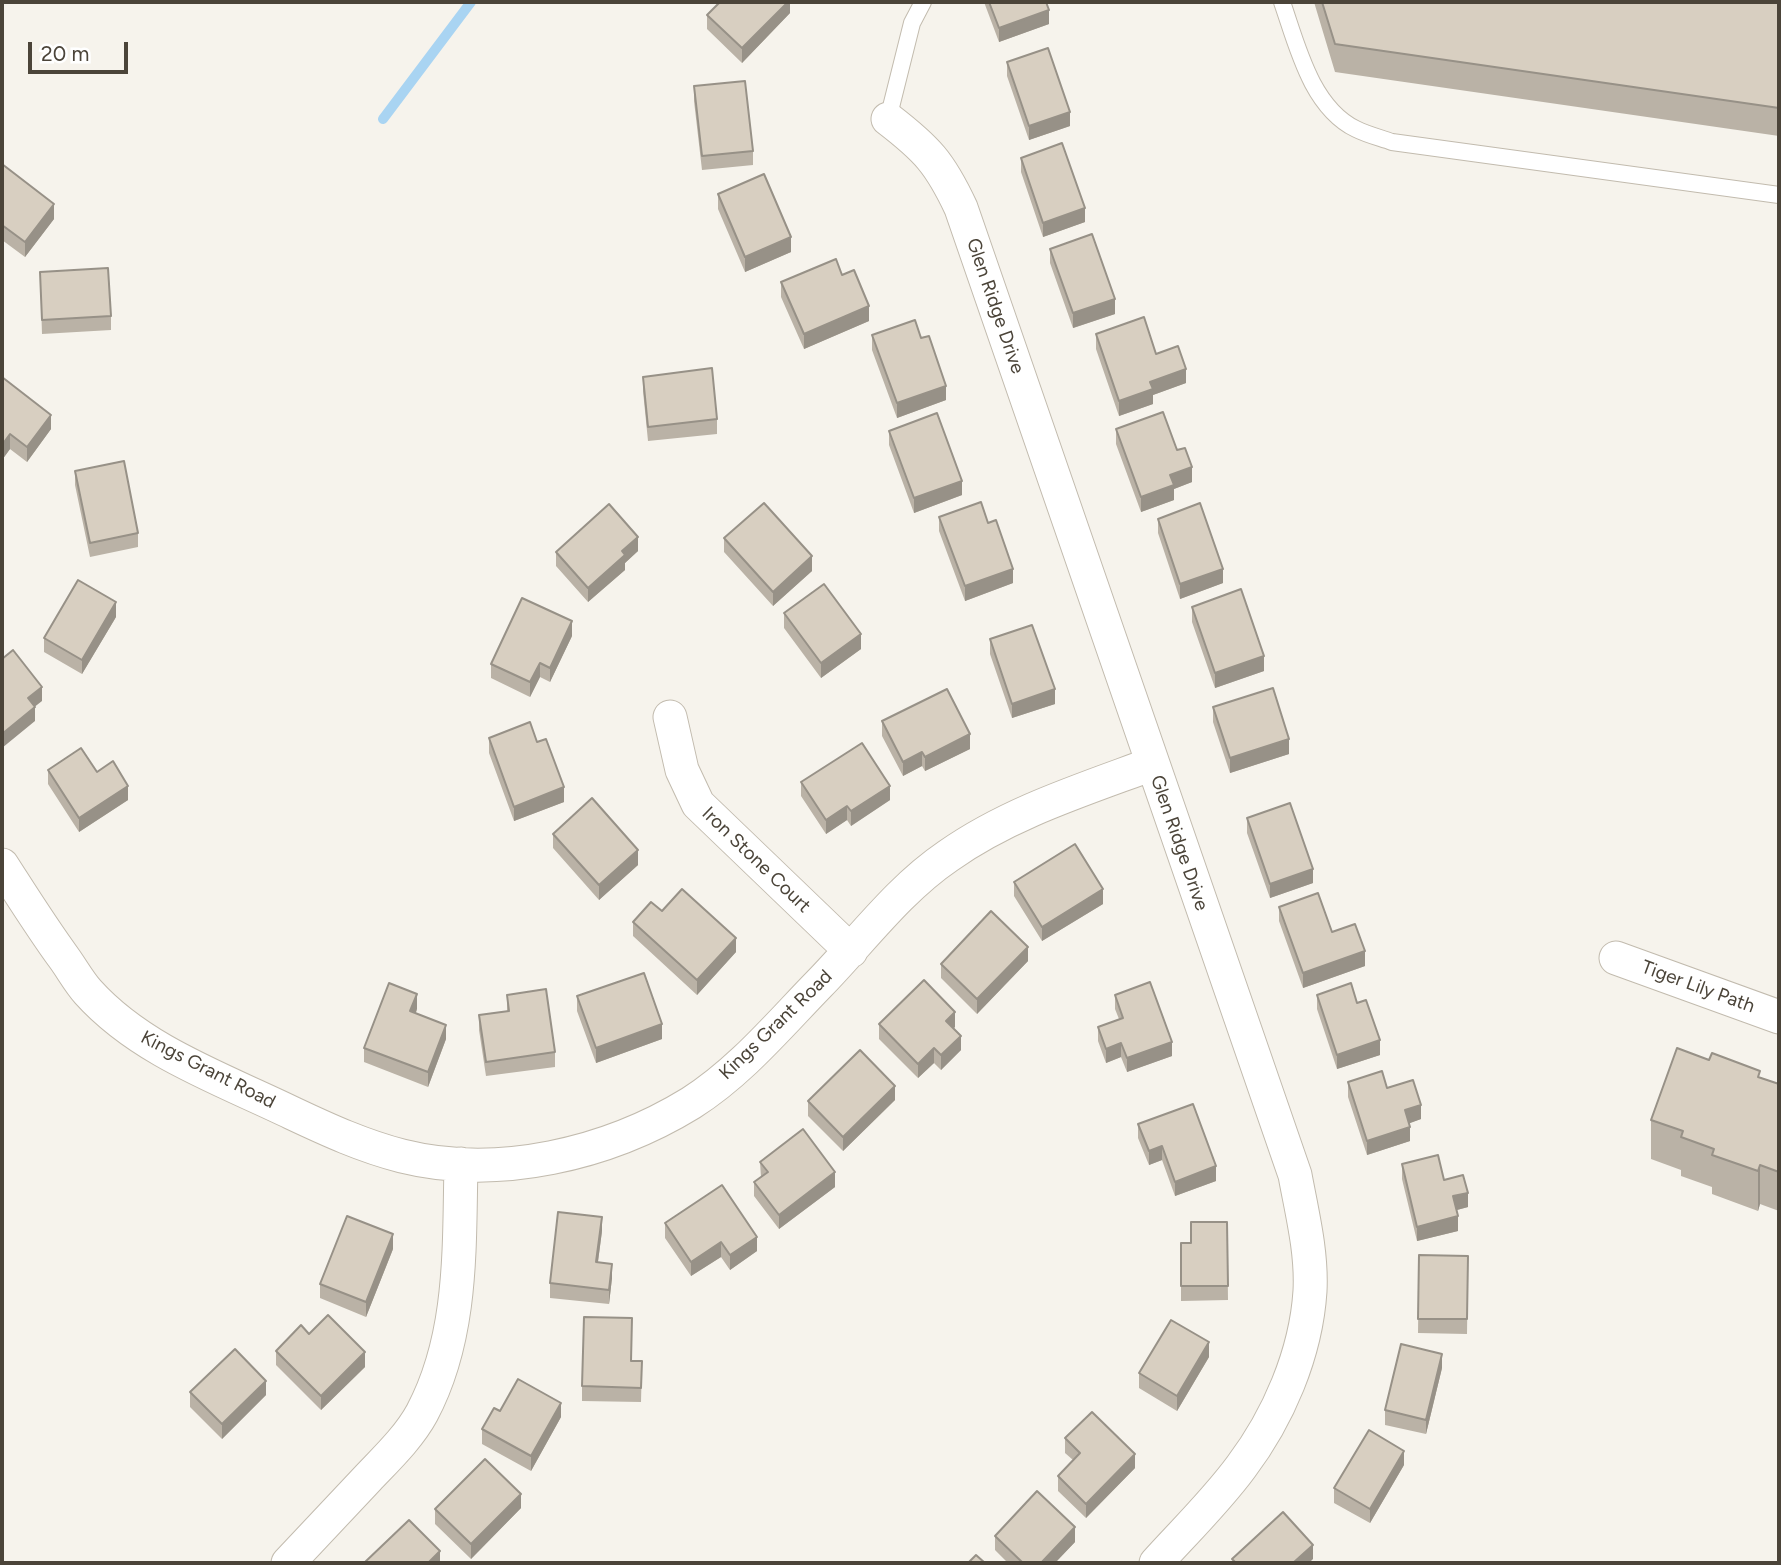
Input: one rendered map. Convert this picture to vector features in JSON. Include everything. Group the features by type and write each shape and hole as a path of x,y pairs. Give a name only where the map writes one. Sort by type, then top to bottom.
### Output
{"street":[{"name":"Glen Ridge Drive","path":"888,118 921,144 945,173 961,208 1295,1175 1308,1240 1310,1291 1299,1355 1275,1412 1241,1467 1156,1563"},
{"name":"Iron Stone Court","path":"670,717 682,770 698,804 851,951"},
{"name":"Kings Grant Road","path":"2,865 87,991 117,1020 163,1050 345,1139 405,1157 461,1164 521,1163 586,1149 642,1130 683,1107 740,1064 851,951 910,886 947,856 1000,825 1049,803 1152,764"},
{"name":"Tiger Lily Path","path":"1616,958 1779,1017"},
{"path":"288,1563 393,1452 421,1414 440,1372 451,1333 458,1283 461,1164"}],"lane":[{"path":"888,118 912,23 923,2"},
{"path":"1282,2 1303,61 1318,93 1333,112 1355,129 1392,142 1779,195"}],"building":[{"path":"720,2 788,2 742,48 707,15"},
{"path":"989,2 1046,2 1049,10 999,28"},
{"path":"1322,2 1779,2 1779,108 1335,44"},
{"path":"1048,48 1070,112 1029,126 1007,62"},
{"path":"745,81 753,151 702,156 694,86"},
{"path":"1062,143 1085,208 1043,223 1021,158"},
{"path":"2,164 54,204 25,242 2,225"},
{"path":"764,174 791,237 745,257 718,194"},
{"path":"1092,234 1115,299 1073,313 1050,249"},
{"path":"836,259 842,275 854,270 869,306 804,334 781,282"},
{"path":"108,268 111,316 42,320 40,272"},
{"path":"1144,317 1156,354 1178,346 1186,369 1150,382 1153,389 1119,401 1096,334"},
{"path":"915,320 921,338 929,336 946,386 897,403 872,335"},
{"path":"712,368 717,419 648,427 643,377"},
{"path":"2,377 51,415 27,447 10,434 2,445"},
{"path":"1163,412 1177,450 1185,448 1192,467 1170,475 1174,485 1141,497 1116,429"},
{"path":"937,413 962,481 914,498 889,431"},
{"path":"124,461 138,533 90,543 75,471"},
{"path":"981,502 988,523 996,520 1013,569 965,586 939,517"},
{"path":"764,503 812,556 773,592 724,538"},
{"path":"1200,503 1223,569 1180,584 1158,519"},
{"path":"609,504 638,537 622,551 625,555 588,588 556,552"},
{"path":"78,580 116,602 82,660 44,638"},
{"path":"824,584 861,634 821,663 784,613"},
{"path":"1241,589 1264,656 1215,673 1192,607"},
{"path":"522,598 572,621 550,668 540,663 530,682 491,664"},
{"path":"1032,625 1055,689 1012,704 990,639"},
{"path":"13,650 42,687 28,698 35,707 2,734 2,659"},
{"path":"1273,688 1289,739 1230,758 1213,707"},
{"path":"947,689 970,734 925,757 922,752 903,762 882,721"},
{"path":"530,722 537,742 546,739 564,787 514,807 489,738"},
{"path":"862,743 890,786 851,811 847,806 826,820 801,782"},
{"path":"81,748 97,772 113,761 128,786 79,818 48,770"},
{"path":"592,798 638,850 599,885 553,834"},
{"path":"1290,803 1313,869 1270,884 1247,818"},
{"path":"1075,844 1103,889 1042,927 1014,882"},
{"path":"682,889 736,938 697,980 633,922 651,902 662,911"},
{"path":"1318,893 1332,932 1355,924 1365,951 1303,973 1279,907"},
{"path":"991,911 1028,947 977,999 941,964"},
{"path":"644,973 662,1024 596,1048 577,996"},
{"path":"924,980 955,1012 946,1021 961,1036 941,1055 934,1048 918,1064 879,1024"},
{"path":"1150,982 1172,1042 1127,1058 1121,1043 1106,1049 1098,1027 1123,1018 1115,995"},
{"path":"389,983 417,994 410,1011 446,1025 428,1072 364,1048"},
{"path":"1351,983 1357,1003 1366,1000 1380,1040 1337,1055 1317,995"},
{"path":"546,989 555,1052 486,1062 479,1015 509,1011 507,995"},
{"path":"1677,1048 1709,1060 1712,1053 1760,1071 1758,1077 1779,1084 1779,1172 1760,1165 1758,1171 1712,1155 1714,1149 1681,1137 1683,1131 1651,1120"},
{"path":"860,1050 895,1086 843,1137 808,1101"},
{"path":"1382,1071 1387,1088 1413,1080 1421,1105 1405,1110 1410,1127 1367,1141 1348,1082"},
{"path":"1193,1104 1216,1166 1175,1182 1162,1146 1149,1151 1138,1124"},
{"path":"803,1129 835,1172 779,1215 754,1182 768,1172 760,1162"},
{"path":"1438,1155 1444,1180 1463,1175 1468,1193 1453,1196 1458,1216 1417,1227 1402,1164"},
{"path":"722,1185 757,1237 730,1255 721,1242 691,1262 665,1223"},
{"path":"558,1212 602,1217 596,1262 612,1264 609,1290 550,1283"},
{"path":"347,1216 393,1234 366,1302 320,1284"},
{"path":"1191,1222 1227,1222 1228,1286 1181,1286 1181,1243 1191,1243"},
{"path":"1419,1255 1468,1256 1467,1319 1418,1319"},
{"path":"328,1315 365,1352 321,1396 276,1351 301,1325 309,1334"},
{"path":"584,1317 632,1318 631,1361 642,1361 641,1388 582,1386"},
{"path":"1171,1320 1209,1342 1177,1396 1139,1373"},
{"path":"1401,1344 1442,1354 1426,1420 1385,1410"},
{"path":"235,1349 266,1381 222,1424 190,1392"},
{"path":"518,1379 561,1403 531,1456 482,1429 494,1408 500,1411"},
{"path":"1092,1412 1135,1454 1086,1504 1058,1476 1080,1453 1065,1438"},
{"path":"1369,1430 1404,1451 1370,1509 1334,1488"},
{"path":"485,1459 521,1494 471,1544 435,1509"},
{"path":"1037,1491 1075,1527 1041,1563 1023,1563 995,1536"},
{"path":"1283,1512 1313,1545 1293,1563 1236,1563 1232,1559"},
{"path":"409,1520 440,1551 428,1563 364,1563"},
{"path":"976,1555 985,1563 968,1563"}],"waterway":[{"path":"383,119 471,2"}]}
